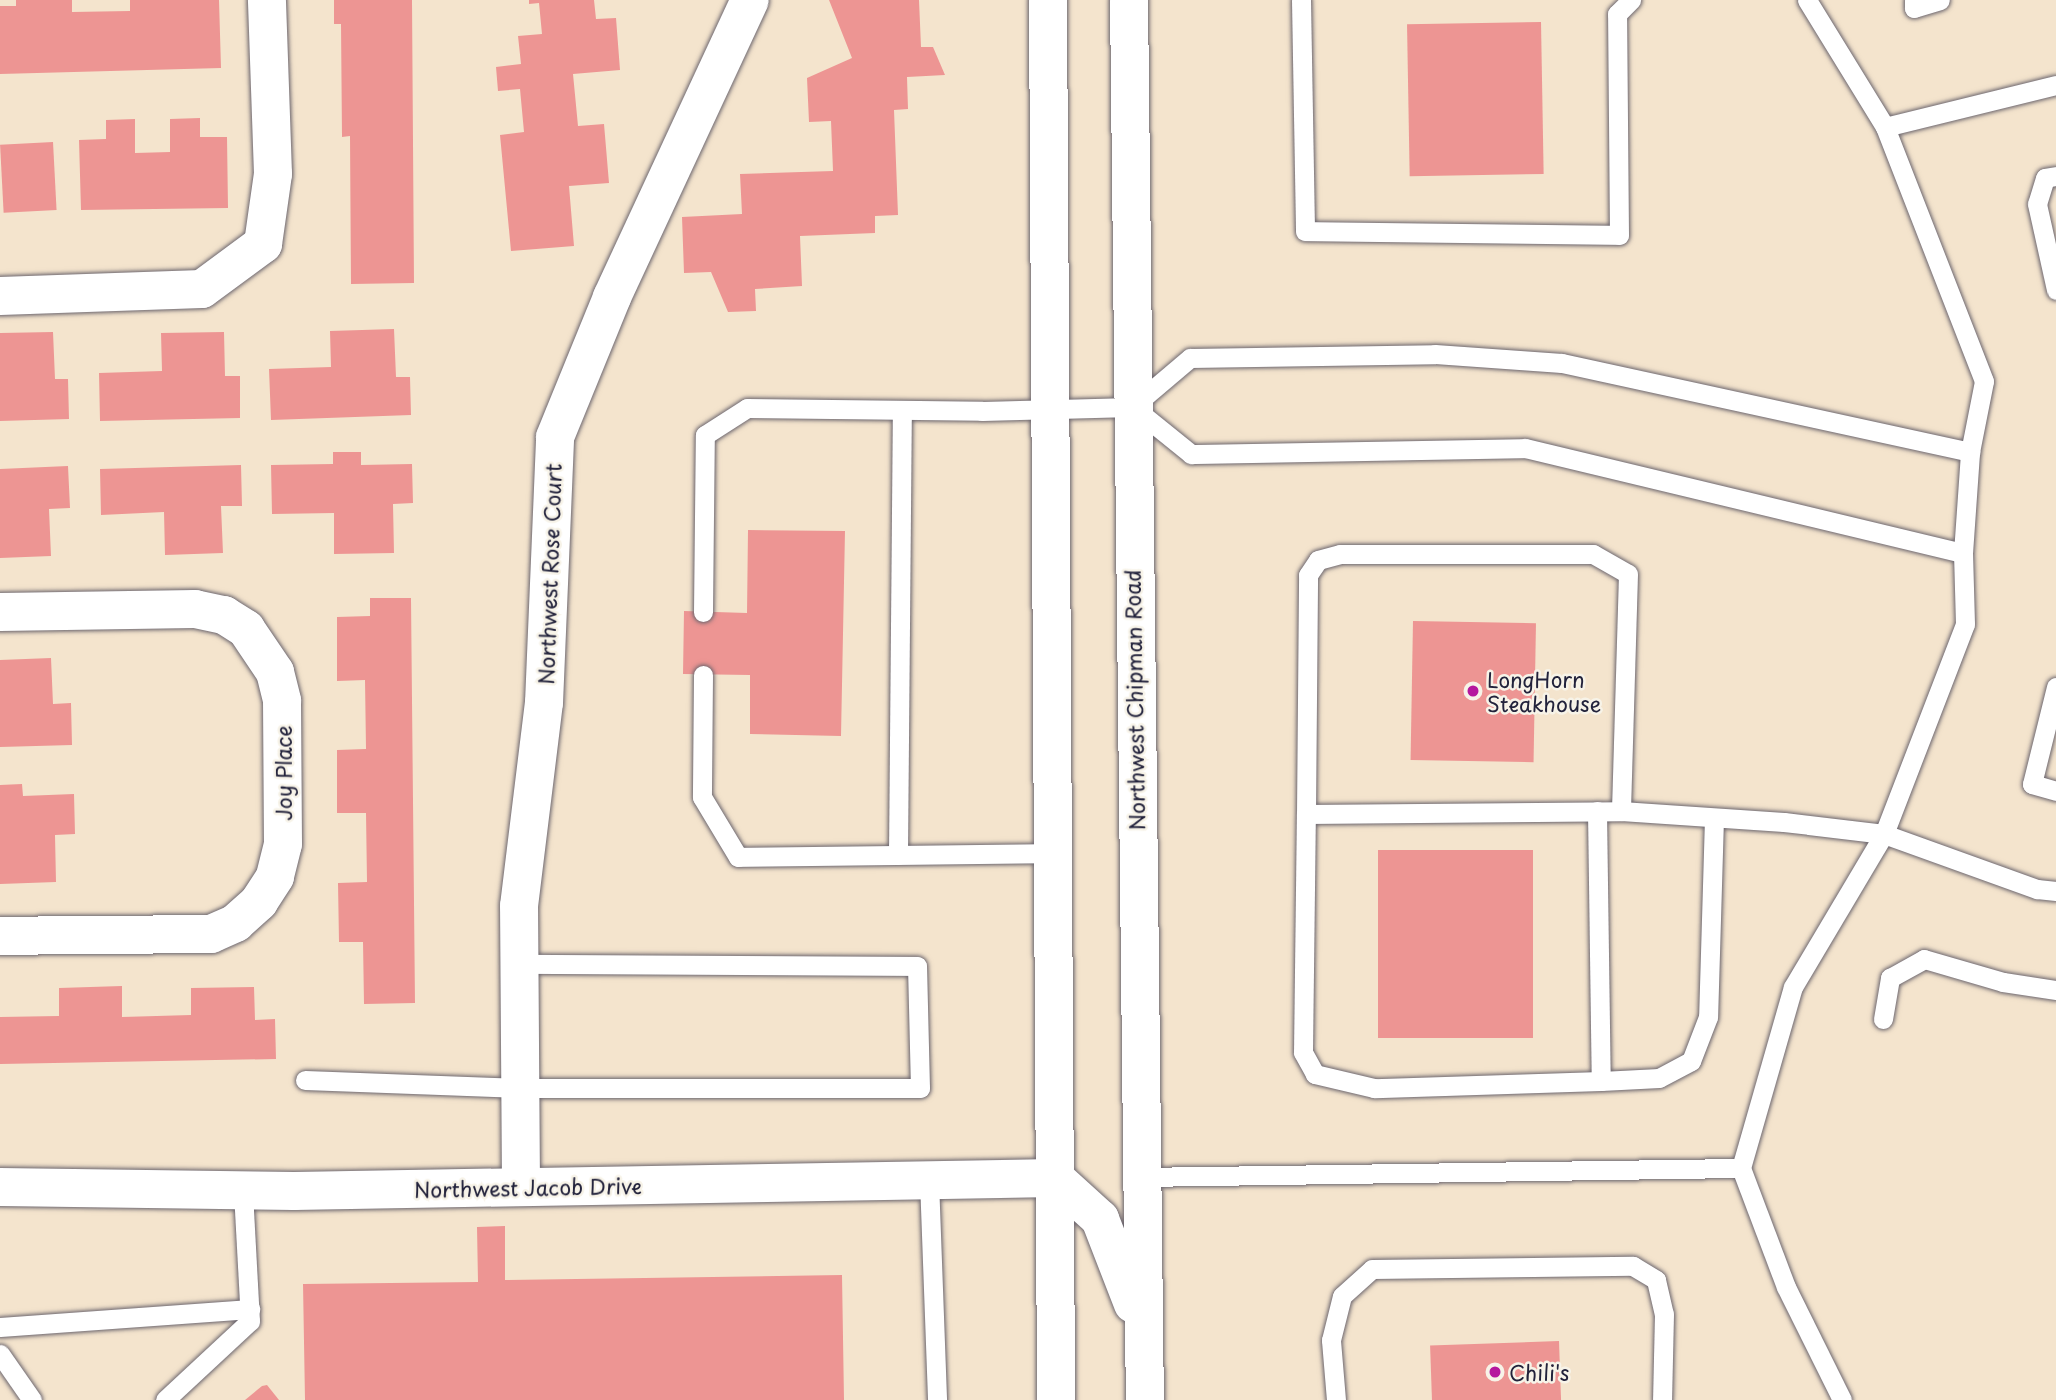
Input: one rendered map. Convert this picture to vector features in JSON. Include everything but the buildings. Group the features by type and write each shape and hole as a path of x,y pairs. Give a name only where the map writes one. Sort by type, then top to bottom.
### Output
{"street":[{"path":"0,296 202,289 263,244 273,174 267,0"},
{"name":"Northwest Rose Court","path":"521,1187 519,906 544,703 555,438 612,296 750,0"},
{"path":"1048,0 1056,1400"},
{"name":"Northwest Chipman Road","path":"1129,0 1139,1177 1145,1400"},
{"name":"Joy Place","path":"0,612 195,609 223,615 246,629 275,672 282,701 283,844 275,877 259,902 236,923 211,934 0,936"},
{"path":"1055,1178 1100,1219 1143,1329"},
{"name":"Northwest Jacob Drive","path":"0,1187 243,1190 1055,1178"}],"lane":[{"path":"1301,0 1305,231 1605,234 1619,234 1618,14 1631,0"},
{"path":"1807,0 1885,127 1984,382 1970,452 1963,553 1965,624 1884,834 1793,987 1741,1168 1786,1287 1842,1400"},
{"path":"1914,0 1914,8 1940,0"},
{"path":"1885,127 2056,85"},
{"path":"2056,176 2045,178 2037,204 2056,290"},
{"path":"703,612 705,435 747,408 902,410 1132,407 1190,358 1435,354 1562,363 1970,452"},
{"path":"1132,407 1191,454 1525,449 1963,553"},
{"path":"898,855 902,410"},
{"path":"1621,811 1628,574 1593,554 1340,554 1318,560 1308,575 1303,1052 1315,1074 1374,1088 1601,1081 1659,1078 1691,1061 1708,1017 1714,818"},
{"path":"703,675 702,797 738,857 1053,853"},
{"path":"2056,687 2032,784 2056,791"},
{"path":"1597,811 1601,1081"},
{"path":"1307,814 1621,811 1884,834 2037,889 2056,891"},
{"path":"1883,1019 1890,978 1924,959 2003,982 2056,990"},
{"path":"305,1080 521,1088 920,1088 917,966 519,964"},
{"path":"1139,1177 1741,1168"},
{"path":"929,1180 937,1400"},
{"path":"166,1400 250,1321 243,1190"},
{"path":"1336,1400 1331,1340 1342,1296 1372,1269 1633,1266 1656,1280 1664,1314 1662,1400"},
{"path":"0,1327 250,1309"},
{"path":"0,1354 33,1400"}],"place":[{"name":"LongHorn Steakhouse","path":"1473,691"},
{"name":"Chili's","path":"1495,1372"}]}
